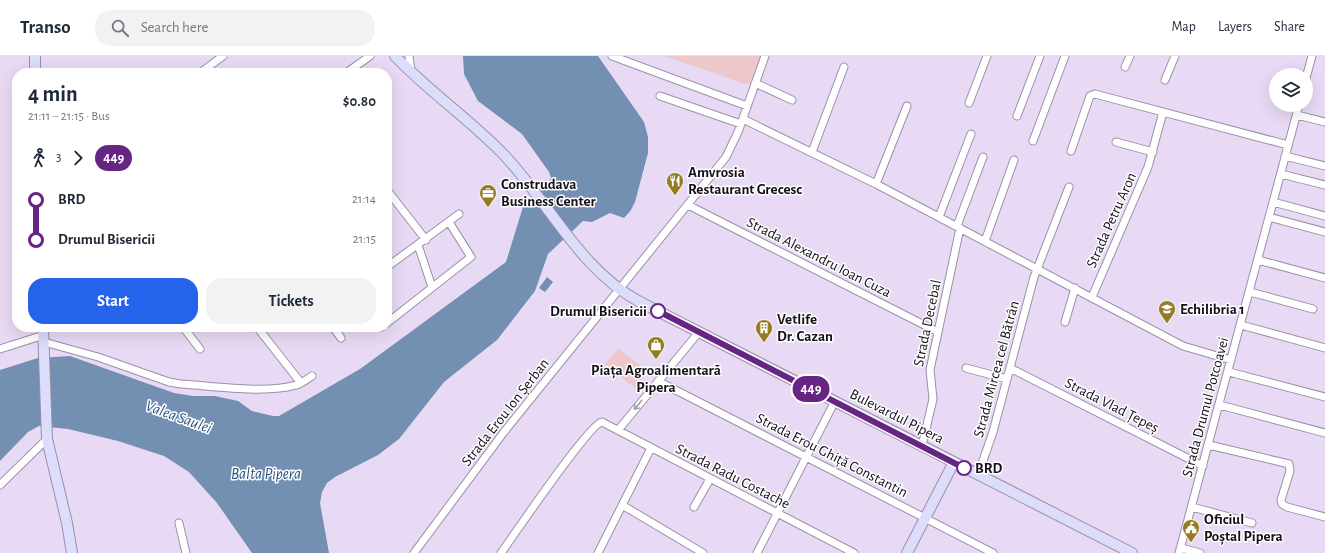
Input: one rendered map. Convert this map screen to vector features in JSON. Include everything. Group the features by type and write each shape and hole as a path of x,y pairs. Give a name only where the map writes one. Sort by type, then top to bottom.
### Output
{"main road":[{"path":"35,56 35,68"},
{"path":"398,57 411,71"},
{"name":"Bulevardul Pipera","path":"411,71 477,128 505,156 599,273 620,290 699,332 1132,553"},
{"path":"44,335 47,439 67,523 72,553"},
{"path":"907,553 954,462"}],"street":[{"path":"207,68 223,56"},
{"path":"353,68 370,56"},
{"path":"409,56 411,71"},
{"path":"612,56 747,106"},
{"path":"620,290 726,157 742,121 765,56"},
{"path":"969,103 987,56"},
{"path":"1017,116 1040,56"},
{"path":"1033,141 1065,56"},
{"path":"1125,67 1130,56"},
{"path":"1166,80 1175,56"},
{"path":"1309,68 1312,56"},
{"path":"812,152 844,67"},
{"path":"755,83 792,100"},
{"path":"1071,151 1090,96 1093,94 1115,98 1288,145"},
{"path":"660,96 742,121 812,152 959,227 1183,346 1232,360"},
{"path":"876,184 907,106"},
{"name":"Strada Petru Aron","path":"1092,297 1141,186 1153,152 1163,112"},
{"name":"Strada Drumul Potcoavei","path":"1180,550 1229,372 1297,112"},
{"path":"1296,115 1325,122"},
{"path":"939,217 971,134"},
{"path":"1116,142 1153,152"},
{"path":"1286,156 1325,166"},
{"name":"Strada Decebal","path":"922,446 933,399 930,376 959,227 983,157"},
{"path":"985,241 1014,160"},
{"path":"1281,174 1325,185"},
{"name":"Strada Mircea cel Bătrân","path":"978,475 985,460 1037,268 1069,187"},
{"path":"392,196 426,240"},
{"path":"1273,202 1325,216"},
{"name":"Strada Alexandru Ioan Cuza","path":"688,206 938,332"},
{"path":"392,262 426,240 459,214"},
{"path":"1269,217 1325,232"},
{"path":"392,319 471,257 449,222"},
{"path":"418,245 432,288"},
{"path":"1258,260 1325,278"},
{"path":"1065,322 1075,288"},
{"name":"Strada Erou Ion Șerban","path":"414,553 504,432 620,290"},
{"path":"1250,292 1313,309"},
{"path":"1241,325 1325,348"},
{"path":"187,332 200,349"},
{"path":"261,332 301,383"},
{"path":"337,332 341,338"},
{"path":"619,429 699,332"},
{"path":"0,349 44,335 98,357 169,382 181,384 264,389 282,388 301,383 312,376"},
{"path":"966,368 1007,379"},
{"name":"Strada Vlad Țepeș","path":"1010,368 1203,466"},
{"path":"1229,372 1325,397"},
{"name":"Strada Erou Ghiță Constantin","path":"658,381 993,553"},
{"path":"757,553 835,401"},
{"path":"1220,405 1325,433"},
{"name":"Strada Radu Costache","path":"501,553 571,455 600,422 605,422 619,429 651,448 854,553"},
{"path":"0,485 47,439"},
{"path":"1209,445 1289,464 1290,471 1281,500 1282,504 1287,507 1325,517"},
{"path":"600,552 651,448"},
{"path":"694,507 710,479"},
{"path":"622,505 703,553"},
{"path":"1192,507 1252,523"},
{"path":"179,523 186,553"},
{"path":"1180,550 1200,553"}],"shaded area":[{"path":"664,56 761,56 750,84 745,84"},
{"path":"618,348 648,372 635,388 605,364"}],"water":[{"name":"Balta Pipera","path":"463,56 598,56 644,122 648,137 648,153 635,202 631,210 624,218 610,213 592,222 583,221 548,254 535,291 497,340 444,382 399,439 378,455 335,477 327,483 322,492 320,503 329,553 252,553 217,503 189,472 164,456 118,441 68,429 39,426 28,432 0,461 0,370 38,358 70,356 174,393 193,396 215,396 238,401 252,411 279,416 360,369 506,262 523,207 548,184 551,178 549,172 522,134 478,101 464,74"},
{"path":"547,277 553,282 545,292 539,288"}],"bus line":[{"name":"449","path":"658,311 964,468"}],"place":[{"name":"Amvrosia Restaurant Grecesc","path":"675,196"},
{"name":"Construdava Business Center","path":"488,208"},
{"name":"Drumul Bisericii","path":"658,311"},
{"name":"Echilibria 1","path":"1167,324"},
{"name":"Vetlife Dr. Cazan","path":"764,343"},
{"name":"Piața Agroalimentară Pipera","path":"656,360"},
{"name":"BRD","path":"964,468"},
{"name":"Oficiul Poștal Pipera","path":"1191,543"}],"water label":[{"name":"Valea Saulei","path":"179,416"}]}
